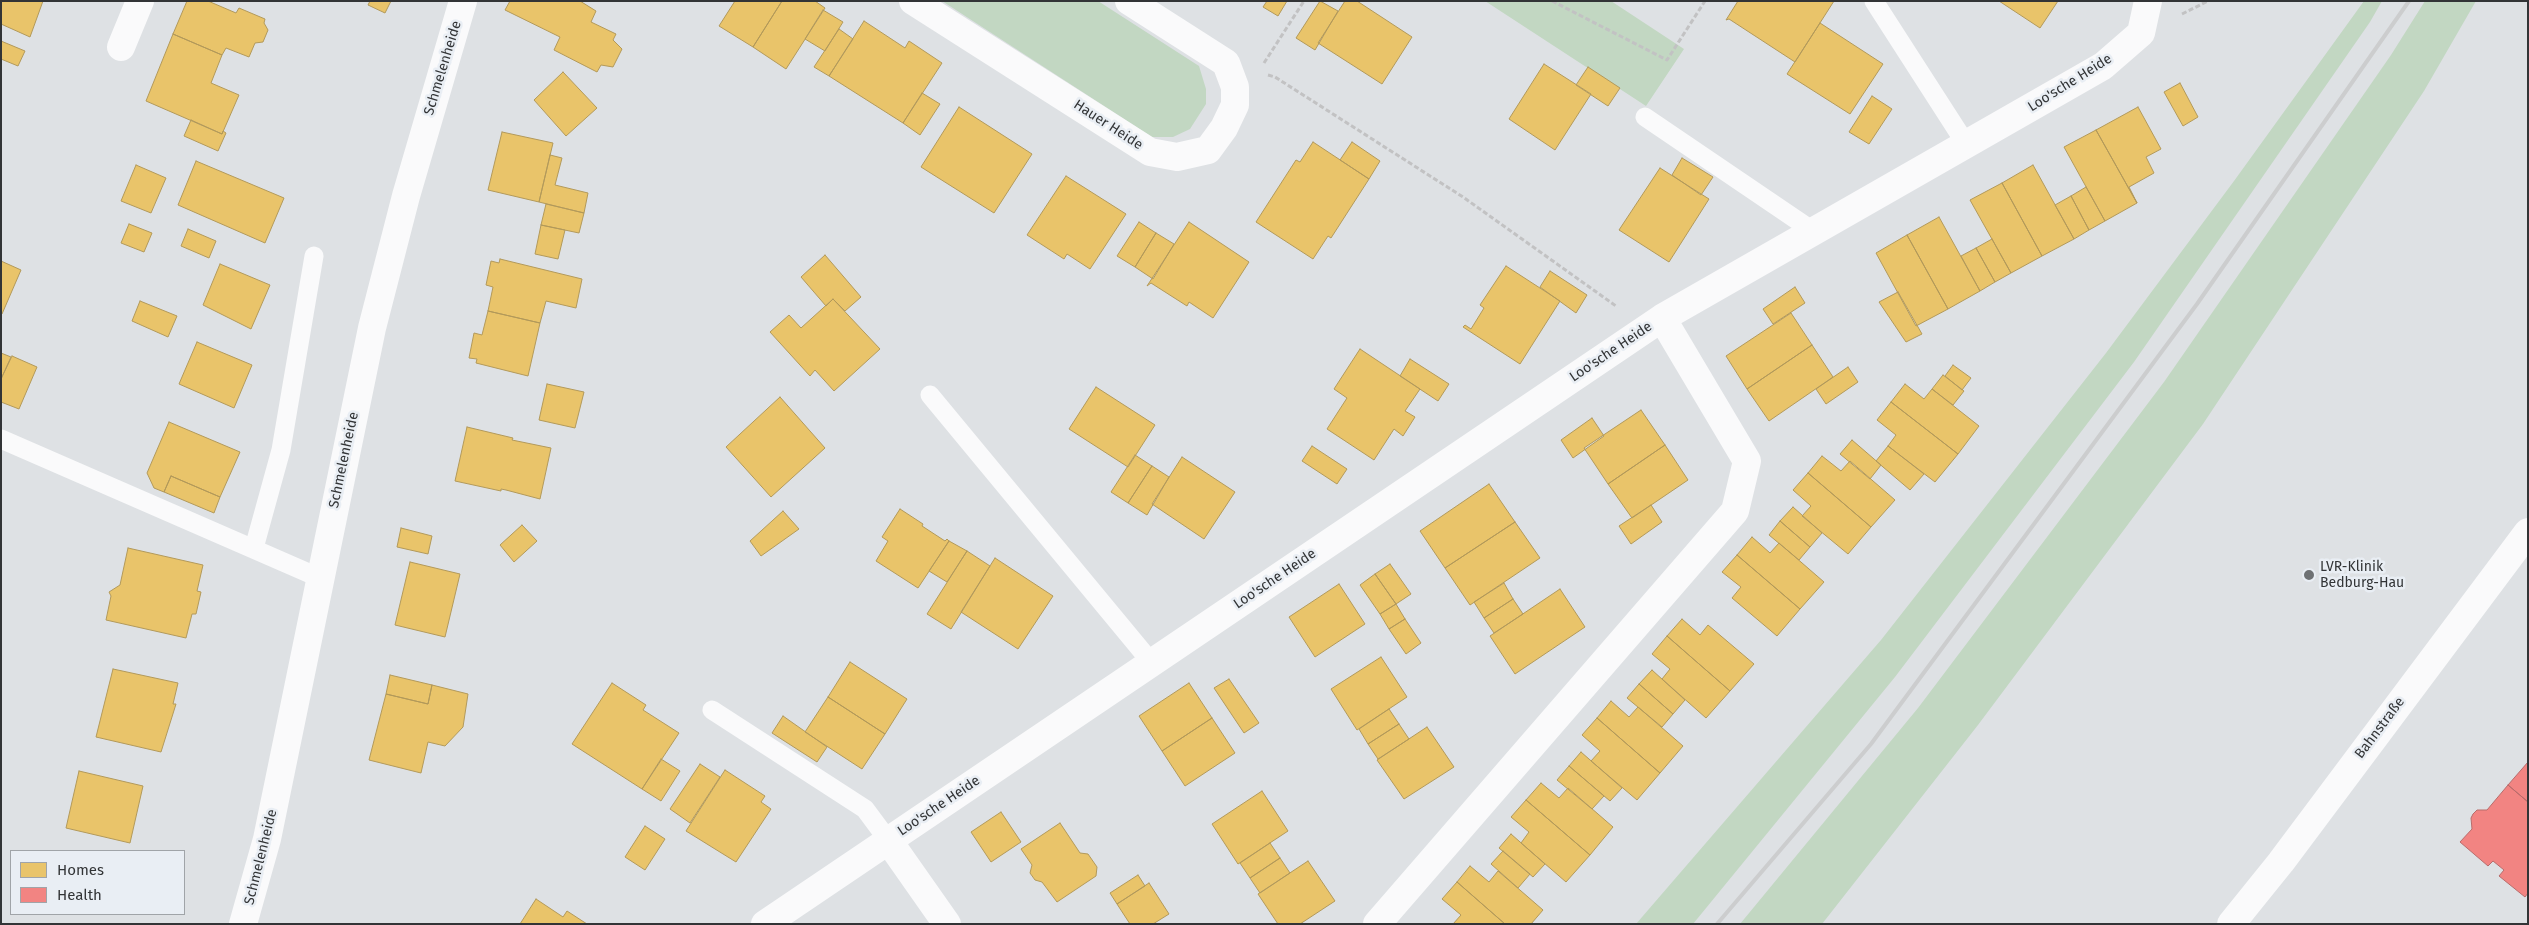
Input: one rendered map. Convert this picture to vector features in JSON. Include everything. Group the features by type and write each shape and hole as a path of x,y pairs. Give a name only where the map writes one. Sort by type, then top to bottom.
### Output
{"street":[{"path":"121,47 140,1"},
{"name":"Schmelenheide","path":"243,924 267,839 372,328 406,196 463,1"},
{"name":"Hauer Heide","path":"914,1 1150,152 1177,157 1208,150 1224,128 1235,105 1235,87 1226,63"},
{"path":"1129,1 1226,63"},
{"name":"Loo'sche Heide","path":"765,924 1655,323 2103,66 2141,33 2148,1"},
{"name":"Loo'sche Heide","path":"1377,924 1735,511 1746,461 1655,323"},
{"name":"Bahnstraße","path":"2231,924 2281,862 2528,532"},
{"name":"Loo'sche Heide","path":"888,840 947,924"}],"lane":[{"path":"1874,1 1966,144"},
{"path":"1645,117 1813,231"},
{"path":"254,548 281,450 314,256"},
{"path":"930,395 1151,662"},
{"path":"1,439 320,578"},
{"path":"712,710 865,809 888,840"}],"path":[{"path":"1258,72 1304,1"},
{"path":"1552,1 1667,60 1705,1"},
{"path":"1226,63 1275,77 1655,323"}],"green space":[{"path":"942,1 1098,1 1199,66 1206,89 1206,104 1190,129 1173,137 1152,137"},
{"path":"1485,1 1611,1 1684,49 1646,106"},
{"path":"2364,1 2382,1 2370,22 2134,362 1895,677 1693,924 1636,924 1881,640 2106,353 2234,181"},
{"path":"2425,1 2476,1 2424,91 2203,424 1978,725 1822,924 1740,924 1918,708 2164,382 2391,55"}],"building: Homes":[{"path":"1,1 43,1 30,37 1,24"},
{"path":"187,1 208,1 236,13 239,8 265,19 264,23 268,30 263,42 255,43 249,57 226,48 222,55 173,34"},
{"path":"370,1 391,1 385,13 368,5"},
{"path":"510,1 580,1 596,11 591,22 616,34 613,40 622,49 613,67 601,65 597,72 554,50 560,37 505,10"},
{"path":"735,1 782,1 753,47 719,26"},
{"path":"782,1 815,1 825,8 786,69 753,47"},
{"path":"1267,1 1287,1 1278,16 1263,7"},
{"path":"1320,1 1338,11 1315,50 1296,38"},
{"path":"1345,1 1357,1 1412,37 1382,84 1318,43"},
{"path":"1738,1 1834,1 1795,62 1729,19 1726,20"},
{"path":"1999,1 2058,1 2040,28"},
{"path":"823,10 843,22 825,51 805,39"},
{"path":"864,21 905,48 909,41 942,63 903,123 829,76"},
{"path":"1820,23 1883,64 1850,114 1787,74"},
{"path":"839,29 853,39 829,76 814,67"},
{"path":"173,34 222,55 211,83 239,95 222,134 146,101"},
{"path":"1,41 25,51 18,66 1,59"},
{"path":"1544,64 1591,94 1555,150 1509,119"},
{"path":"1588,67 1620,88 1608,106 1576,85"},
{"path":"563,72 597,108 566,136 534,100"},
{"path":"2180,83 2198,117 2183,126 2164,92"},
{"path":"922,93 940,104 920,135 903,123"},
{"path":"1872,96 1892,109 1869,144 1849,132"},
{"path":"959,107 1032,154 994,213 921,167"},
{"path":"2138,107 2161,149 2146,157 2154,173 2129,187 2137,203 2096,130"},
{"path":"191,120 222,134 223,131 226,133 218,151 184,136"},
{"path":"2096,130 2137,203 2105,221 2064,147"},
{"path":"502,132 553,143 539,202 488,190"},
{"path":"1313,142 1369,179 1331,238 1328,236 1313,259 1256,222 1296,160 1300,162"},
{"path":"1352,142 1380,161 1369,179 1340,160"},
{"path":"550,155 562,158 555,185 588,193 584,213 539,202"},
{"path":"1682,158 1713,177 1701,195 1672,175"},
{"path":"196,161 284,198 265,243 178,205"},
{"path":"136,165 166,178 151,213 121,201"},
{"path":"2033,165 2074,239 2042,256 2002,183"},
{"path":"1660,168 1709,199 1669,262 1619,230"},
{"path":"1066,176 1126,214 1090,269 1067,254 1064,259 1027,235"},
{"path":"2002,183 2042,256 2011,273 1970,200"},
{"path":"2086,187 2105,221 2089,230 2071,196"},
{"path":"2071,196 2089,230 2074,239 2055,205"},
{"path":"546,204 584,213 579,233 541,225"},
{"path":"1939,217 1980,291 1948,309 1907,235"},
{"path":"1139,222 1156,233 1135,267 1117,256"},
{"path":"1189,222 1249,262 1213,318 1189,302 1187,306 1151,283 1147,286"},
{"path":"129,224 152,233 144,252 121,243"},
{"path":"541,225 565,230 558,259 535,254"},
{"path":"188,229 216,241 209,258 181,246"},
{"path":"1156,233 1174,244 1153,279 1135,267"},
{"path":"1907,235 1948,309 1916,326 1876,253"},
{"path":"1992,239 2011,273 1995,282 1976,248"},
{"path":"1976,248 1995,282 1980,291 1961,256"},
{"path":"825,255 861,297 845,311 833,299 826,306 801,277"},
{"path":"500,259 582,279 576,308 546,301 540,323 488,311 493,287 486,285 491,261 499,263"},
{"path":"1,261 21,270 2,314 1,314"},
{"path":"220,264 270,285 251,329 203,305"},
{"path":"1506,266 1560,301 1520,364 1463,327 1465,325 1471,329 1484,308 1480,305"},
{"path":"1550,271 1587,295 1576,313 1540,287"},
{"path":"1795,287 1805,303 1773,324 1763,309"},
{"path":"1898,292 1922,334 1906,342 1879,302"},
{"path":"833,299 880,349 834,391 815,370 810,376 770,332 789,315 801,328"},
{"path":"140,301 177,316 168,337 132,321"},
{"path":"488,311 540,323 528,376 476,363 477,359 469,358 474,333 482,335"},
{"path":"1791,313 1812,345 1747,389 1726,356"},
{"path":"197,342 252,365 234,408 179,384"},
{"path":"1812,345 1833,377 1769,421 1747,389"},
{"path":"1360,349 1420,389 1405,411 1415,417 1403,436 1394,429 1374,460 1327,429 1347,398 1334,389"},
{"path":"1,353 11,357 1,379"},
{"path":"12,356 37,367 19,409 1,402 1,379"},
{"path":"1410,359 1449,384 1438,401 1400,376"},
{"path":"1953,365 1971,378 1962,390 1945,376"},
{"path":"1848,367 1858,382 1826,404 1816,389"},
{"path":"1943,375 1964,391 1953,405 1932,389"},
{"path":"547,384 584,392 575,428 539,420"},
{"path":"1905,384 1924,399 1932,389 1979,426 1958,454 1891,402"},
{"path":"1096,387 1155,425 1128,467 1069,429"},
{"path":"780,397 825,448 771,497 726,447"},
{"path":"1891,402 1958,454 1935,482 1888,446 1896,435 1877,420"},
{"path":"1641,410 1665,445 1608,484 1584,448"},
{"path":"1592,418 1604,436 1573,458 1561,440"},
{"path":"169,422 240,452 220,497 171,476 164,492 154,488 147,473"},
{"path":"467,427 513,438 512,440 551,448 540,499 506,490 501,489 501,491 455,481"},
{"path":"1852,440 1881,465 1870,479 1840,454"},
{"path":"1665,445 1688,480 1632,518 1608,484"},
{"path":"1312,446 1347,469 1337,484 1302,461"},
{"path":"1888,446 1924,474 1910,490 1876,461"},
{"path":"1135,455 1152,466 1128,503 1111,492"},
{"path":"1822,456 1841,471 1850,461 1895,500 1871,527 1808,473"},
{"path":"1182,457 1235,492 1204,539 1152,504"},
{"path":"1152,466 1169,477 1147,515 1128,503"},
{"path":"1808,473 1871,527 1848,554 1802,516 1811,506 1793,490"},
{"path":"171,476 220,497 214,513 164,492"},
{"path":"1489,484 1515,522 1445,568 1420,531"},
{"path":"1651,505 1662,522 1631,544 1619,526"},
{"path":"1793,507 1822,533 1810,547 1780,521"},
{"path":"900,509 923,524 922,526 945,541 947,539 949,541 918,588 876,561 888,541 882,537"},
{"path":"783,511 799,529 761,556 750,541"},
{"path":"1780,521 1810,547 1799,560 1769,535"},
{"path":"1515,522 1540,558 1470,605 1445,568"},
{"path":"522,525 537,541 514,562 500,545"},
{"path":"401,528 432,536 428,554 397,547"},
{"path":"1752,537 1770,553 1779,543 1824,582 1800,609 1737,555"},
{"path":"949,541 967,551 947,582 929,571"},
{"path":"128,548 203,565 197,591 201,592 196,614 192,614 186,638 106,620 111,596 109,592 120,585"},
{"path":"967,551 990,566 951,629 927,614"},
{"path":"1737,555 1800,609 1777,636 1732,598 1741,587 1722,572"},
{"path":"995,558 1053,596 1018,649 961,612"},
{"path":"410,562 460,574 445,637 395,625"},
{"path":"1390,564 1411,594 1396,604 1375,574"},
{"path":"1375,574 1396,604 1380,614 1360,585"},
{"path":"1504,583 1513,599 1484,618 1474,602"},
{"path":"1339,584 1365,624 1315,657 1289,617"},
{"path":"1560,589 1585,627 1515,674 1490,636"},
{"path":"1513,599 1523,614 1494,633 1484,618"},
{"path":"1396,604 1405,619 1389,629 1380,614"},
{"path":"1405,619 1421,643 1406,654 1389,629"},
{"path":"1682,619 1700,635 1708,625 1754,664 1730,691 1667,636"},
{"path":"1667,636 1730,691 1706,718 1662,679 1670,669 1652,654"},
{"path":"1381,657 1407,697 1357,730 1331,689"},
{"path":"850,662 907,699 885,734 828,697"},
{"path":"113,669 178,683 173,704 176,704 161,752 96,737"},
{"path":"1652,670 1685,700 1673,714 1639,684"},
{"path":"390,675 432,685 428,704 386,694"},
{"path":"1229,679 1259,723 1244,733 1214,688"},
{"path":"612,683 646,705 643,710 679,733 642,789 572,744"},
{"path":"1189,683 1212,718 1162,751 1139,716"},
{"path":"1639,684 1673,714 1662,727 1627,698"},
{"path":"432,685 468,694 463,727 445,746 428,742 421,773 369,760 386,694 428,704"},
{"path":"828,697 885,734 862,769 805,732"},
{"path":"1611,701 1629,717 1638,707 1683,746 1660,773 1597,718"},
{"path":"1389,709 1399,724 1368,744 1359,729"},
{"path":"783,716 827,747 817,762 772,733"},
{"path":"1212,718 1235,753 1185,786 1162,751"},
{"path":"1597,718 1660,773 1637,800 1591,761 1600,751 1582,735"},
{"path":"1399,724 1409,739 1378,759 1368,744"},
{"path":"1427,727 1454,767 1404,799 1377,760"},
{"path":"1581,752 1622,788 1610,801 1569,766"},
{"path":"661,759 680,771 661,801 642,789"},
{"path":"700,764 720,777 690,823 670,809"},
{"path":"1569,766 1604,796 1592,809 1557,780"},
{"path":"725,770 765,796 761,802 771,809 736,862 686,831"},
{"path":"79,771 143,786 130,843 66,828"},
{"path":"1541,783 1559,798 1568,788 1613,827 1590,855 1526,800"},
{"path":"1262,791 1288,831 1238,864 1212,824"},
{"path":"1526,800 1590,855 1566,882 1521,843 1529,832 1511,817"},
{"path":"1001,812 1021,842 991,862 971,832"},
{"path":"1060,823 1080,853 1088,854 1097,867 1096,876 1057,902 1042,882 1035,880 1030,873 1032,865 1021,849"},
{"path":"645,826 665,839 645,870 625,857"},
{"path":"1511,834 1545,864 1533,877 1499,848"},
{"path":"1270,843 1280,858 1250,878 1240,863"},
{"path":"1503,851 1530,874 1518,888 1491,864"},
{"path":"1280,858 1290,873 1260,893 1250,878"},
{"path":"1308,861 1335,901 1300,924 1278,924 1258,894"},
{"path":"1470,866 1489,882 1498,871 1543,910 1531,924 1505,924 1457,882"},
{"path":"1138,875 1145,886 1117,904 1110,893"},
{"path":"1457,882 1505,924 1453,924 1461,915 1442,899"},
{"path":"1149,883 1169,914 1153,924 1130,924 1117,904"},
{"path":"536,899 563,917 567,911 587,924 520,924"}],"building: Health":[{"path":"2528,762 2528,802 2508,785"},
{"path":"2508,785 2528,802 2528,893 2525,897 2499,876 2504,870 2493,861 2488,866 2460,842 2472,829 2471,818 2473,814 2477,810 2487,810"}],"railway":[{"path":"1717,924 1871,744 2197,304 2409,1"}],"place":[{"name":"LVR-Klinik Bedburg-Hau","path":"2309,575"}]}
